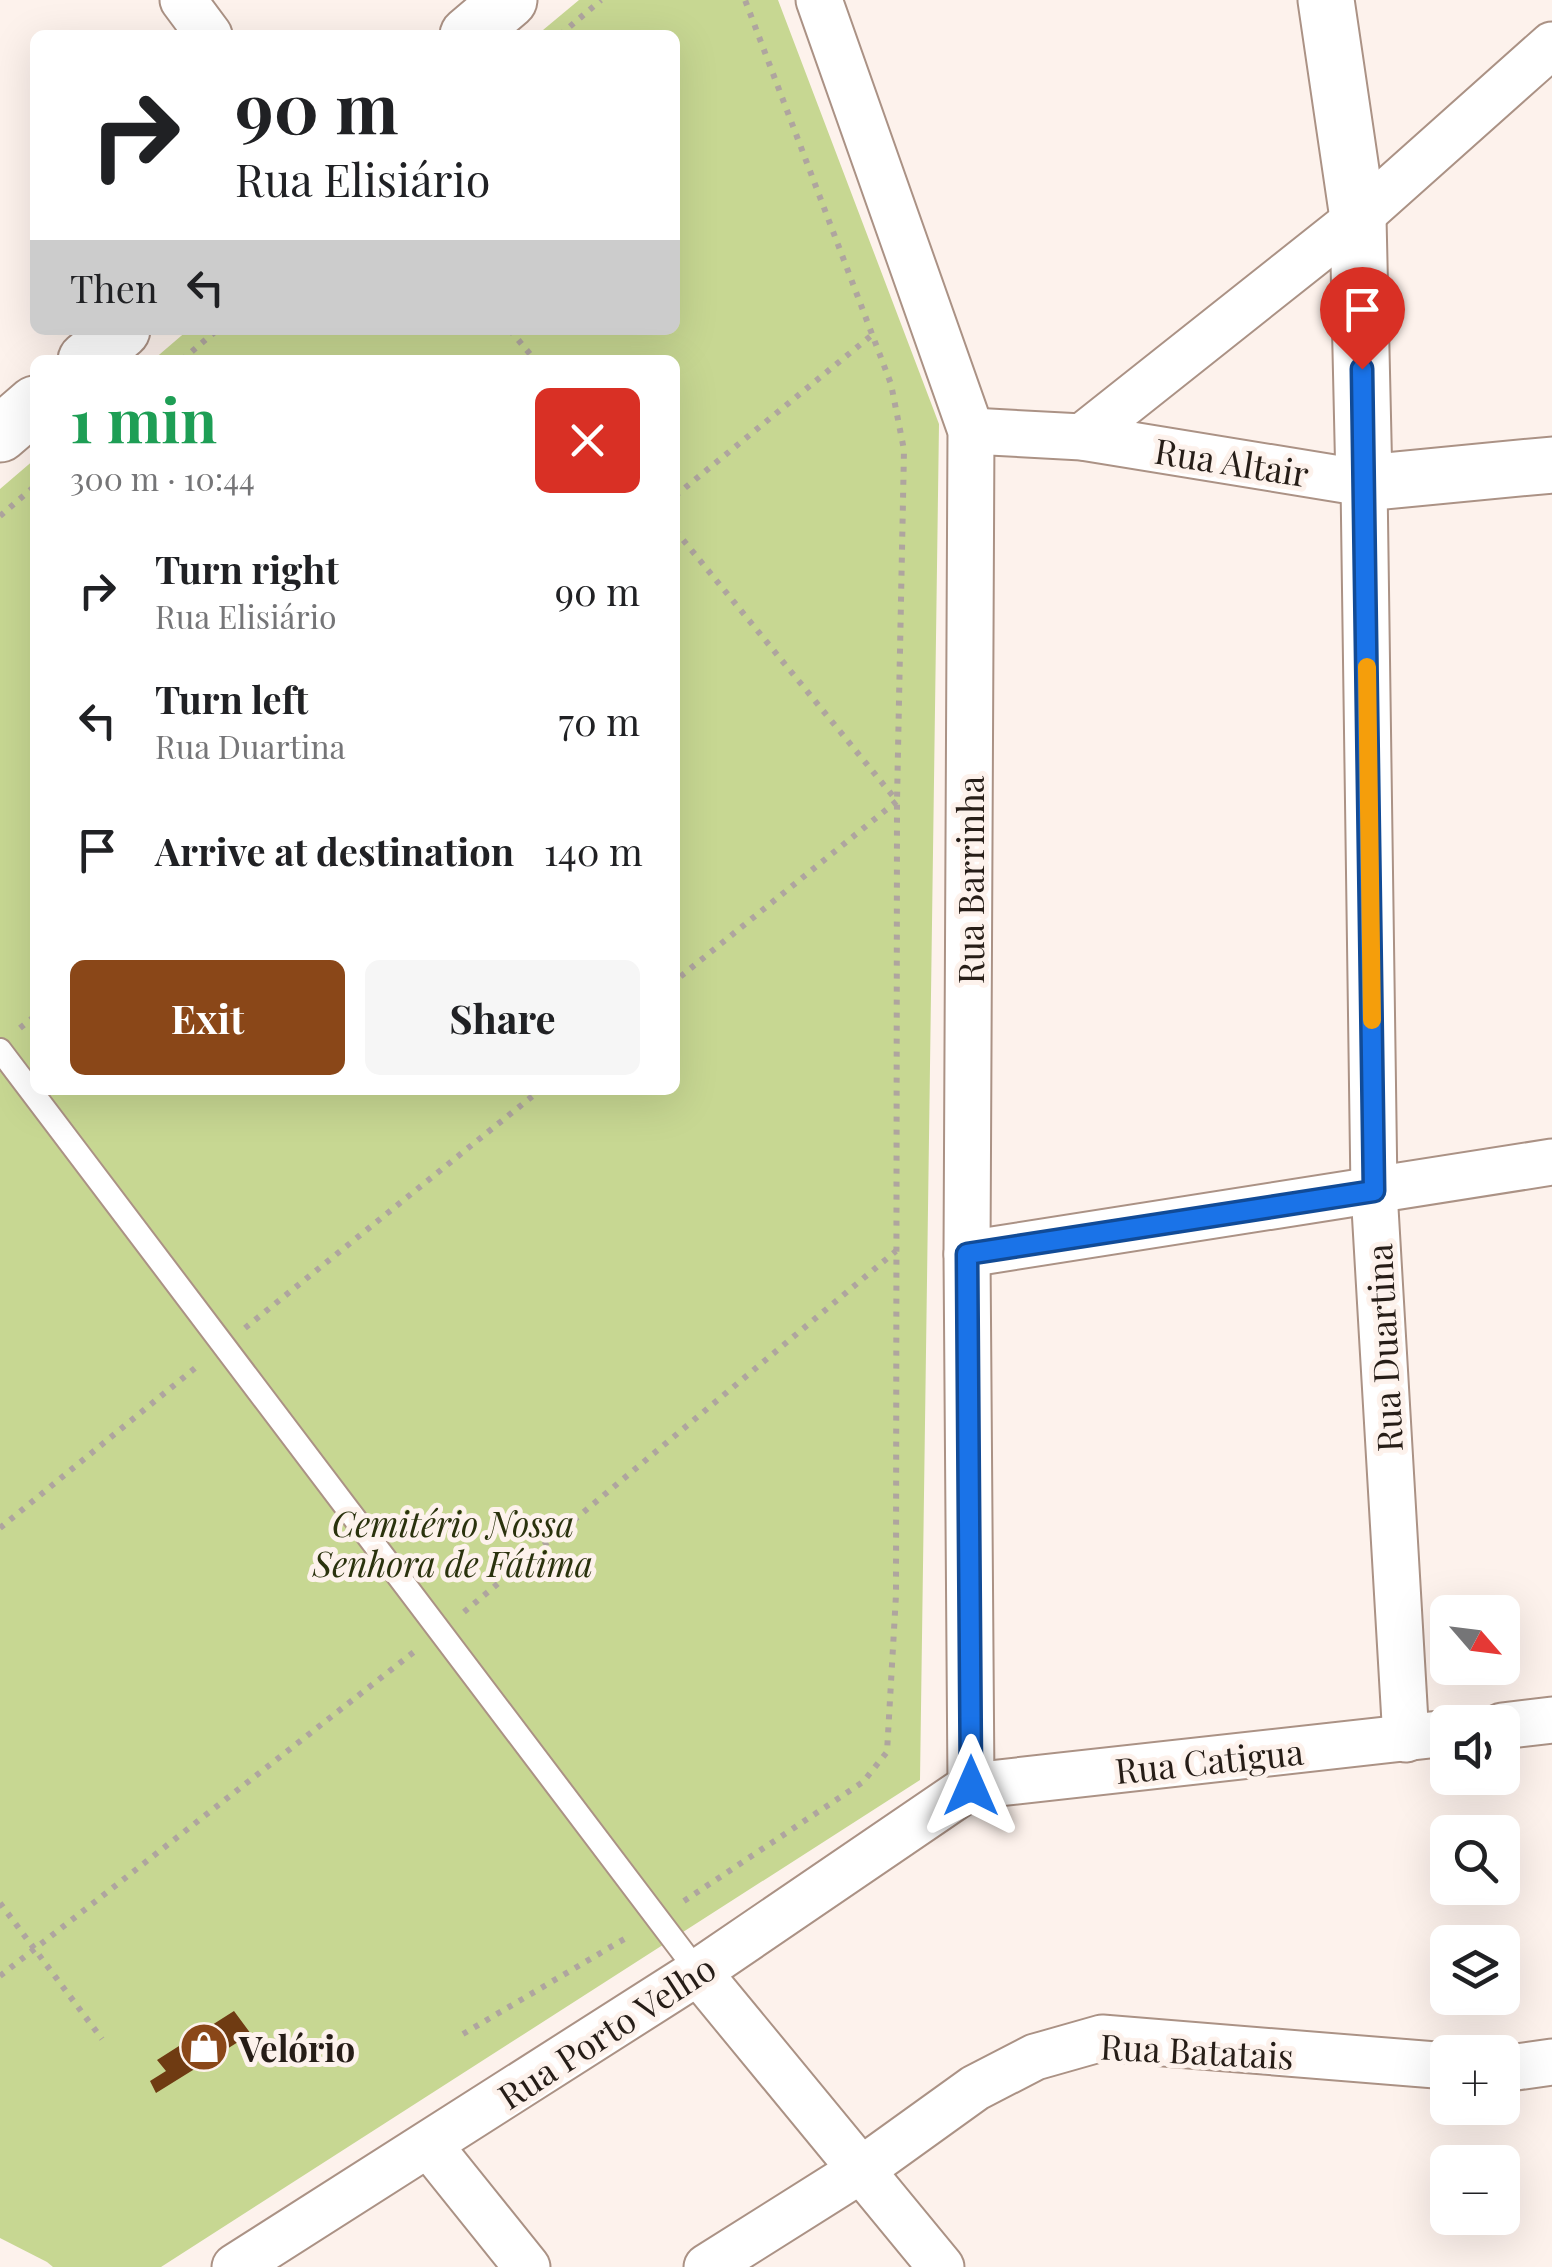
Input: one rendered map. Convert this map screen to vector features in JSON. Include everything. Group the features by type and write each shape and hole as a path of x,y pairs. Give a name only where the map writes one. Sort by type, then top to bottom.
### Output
{"street":[{"path":"183,0 204,30"},
{"path":"474,30 509,0"},
{"name":"Rua Barrinha","path":"819,0 970,431 967,1254 971,1786"},
{"name":"Rua Duartina","path":"1326,0 1358,218 1374,1191 1427,1736"},
{"path":"1082,436 1358,218 1552,45"},
{"path":"92,355 116,335"},
{"path":"0,434 30,408"},
{"name":"Rua Altair","path":"970,431 1082,436 1364,483 1552,464"},
{"path":"967,1254 1552,1162"},
{"path":"1520,1724 1552,1720"},
{"name":"Rua Catigua","path":"971,1786 1427,1736"},
{"name":"Rua Porto Velho","path":"235,2267 698,1972 971,1786"},
{"path":"698,1972 940,2267"},
{"name":"Rua Batatais","path":"707,2267 861,2170 975,2088 1034,2057 1102,2038 1430,2065"},
{"path":"1520,2066 1552,2062"},
{"path":"428,2145 527,2267"}],"lane":[{"path":"0,1050 30,1090"},
{"path":"34,1095 698,1972"}],"path":[{"path":"566,30 601,0"},
{"path":"463,2034 658,1919 862,1782 887,1752 896,1576 897,802 904,450 891,384 745,0"},
{"path":"188,355 211,335"},
{"path":"514,335 531,355"},
{"path":"680,492 872,335"},
{"path":"0,516 30,490"},
{"path":"680,536 897,802"},
{"path":"680,977 897,802"},
{"path":"0,1528 534,1095"},
{"path":"0,1903 102,2039"}],"green space":[{"name":"Cemitério Nossa Senhora de Fátima","path":"579,0 778,0 939,424 920,1780 161,2267 53,2267 0,2238 0,489 30,463 30,1095 680,1095 680,355 159,355 182,335 680,335 680,30 543,30"}],"building":[{"name":"Velório","path":"234,2011 251,2034 156,2093 150,2081 166,2071 157,2060"}],"slow traffic":[{"path":"1367,667 1372,1020"}],"place":[{"name":"Velório","path":"204,2047"}],"route":[{"path":"971,1786 967,1254 1374,1191 1362,369"}]}
